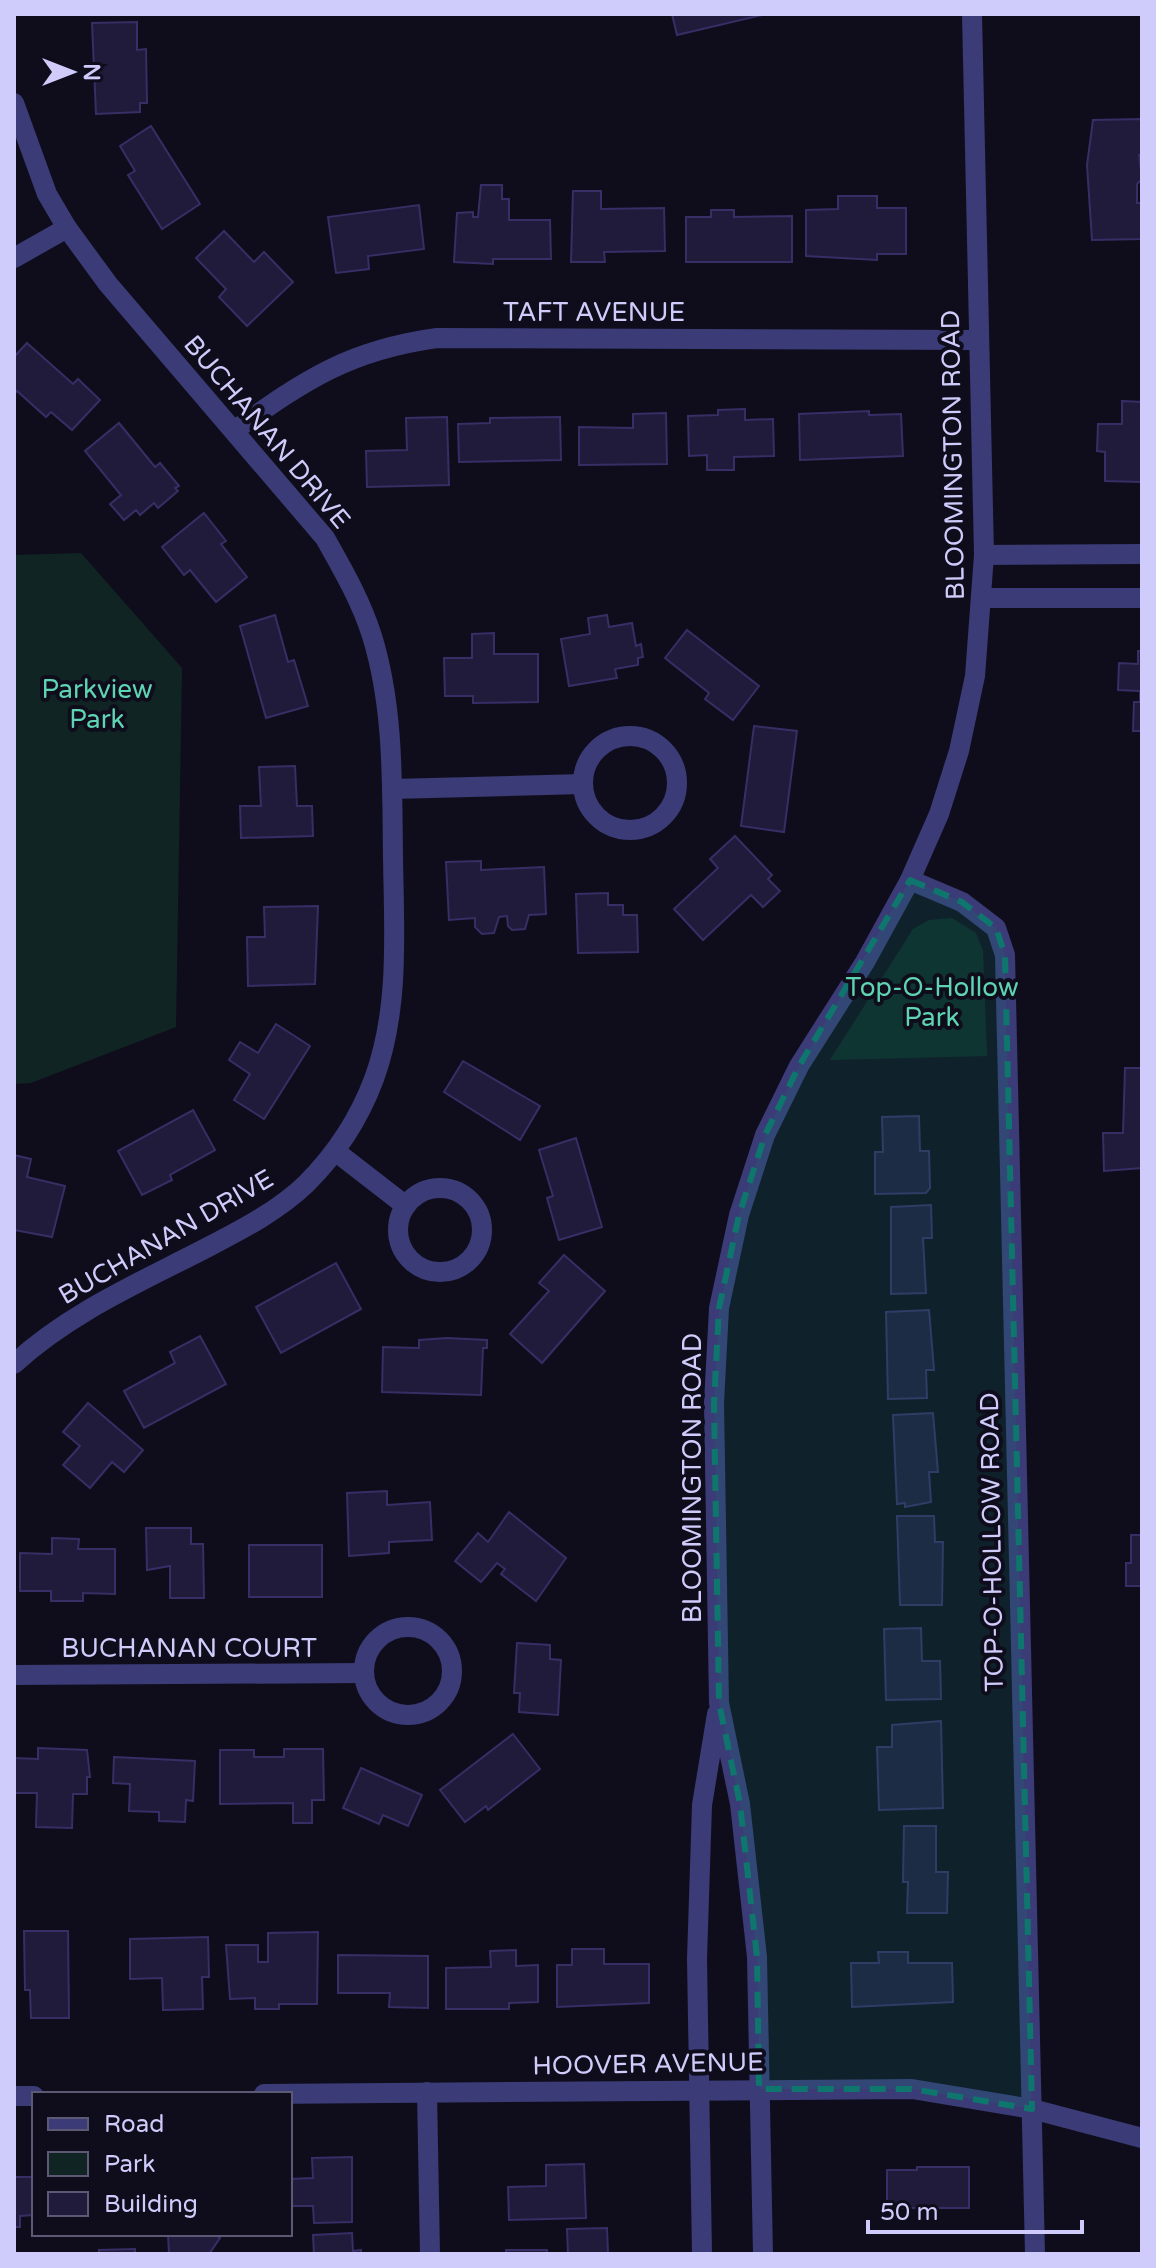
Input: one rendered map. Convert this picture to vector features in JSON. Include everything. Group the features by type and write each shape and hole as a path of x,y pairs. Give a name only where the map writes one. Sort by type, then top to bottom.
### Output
{"street":[{"name":"BLOOMINGTON ROAD","path":"702,2254 697,2090 702,1805 719,1703 714,1403 719,1308 739,1215 765,1135 799,1066 865,962 910,880 939,814 959,751 975,676 984,555 972,14"},
{"name":"BUCHANAN DRIVE","path":"14,103 47,194 67,228 108,284 325,538 352,586 372,636 385,691 392,789 394,972 387,1034 375,1077 356,1120 335,1151 304,1186 267,1214 83,1313 15,1360"},
{"path":"14,258 67,228"},
{"name":"TAFT AVENUE","path":"235,430 289,392 353,356 394,344 437,338 977,340"},
{"path":"984,555 1142,554"},
{"path":"982,598 1142,598"},
{"path":"618,736 650,739 673,761 677,776 671,807 648,827 634,830 604,823 586,799 583,784 592,754 618,736"},
{"path":"392,789 583,784"},
{"name":"TOP-O-HOLLOW ROAD","path":"910,880 962,902 996,928 1005,955 1035,2254"},
{"path":"335,1151 406,1206"},
{"path":"429,1189 457,1191 469,1199 482,1224 476,1252 455,1270 429,1271 417,1265 400,1244 398,1231 406,1206 429,1189"},
{"path":"414,1628 440,1641 449,1654 452,1670 450,1683 436,1706 410,1715 384,1708 374,1699 364,1673 373,1644 385,1634 414,1628"},
{"name":"BUCHANAN COURT","path":"14,1675 364,1673"},
{"name":"BLOOMINGTON ROAD","path":"719,1703 740,1804 757,1957 763,2254"},
{"name":"HOOVER AVENUE","path":"292,2094 912,2089 1032,2109 1142,2138"},
{"path":"427,2092 430,2254"}],"highlighted area":[{"path":"910,880 962,902 996,928 1005,955 1032,2109 912,2089 759,2089 757,1957 740,1804 719,1703 714,1403 719,1308 739,1215 765,1135 799,1066"}],"green space":[{"name":"Parkview Park","path":"81,553 182,668 176,1027 31,1083 14,1084 14,555"},
{"name":"Top-O-Hollow Park","path":"952,918 976,933 983,951 987,1056 830,1060 913,929 929,920"}],"building":[{"path":"672,14 766,14 677,35"},
{"path":"137,22 137,50 146,49 147,103 140,103 140,112 96,114 92,23"},
{"path":"1142,119 1142,155 1139,155 1142,179 1137,184 1137,203 1142,203 1142,239 1092,240 1087,165 1093,120"},
{"path":"151,126 200,204 162,229 128,175 135,171 120,146"},
{"path":"481,185 502,185 502,199 509,199 509,220 550,220 551,259 493,259 493,264 454,262 457,213 473,212 473,217 478,217"},
{"path":"573,191 601,191 601,209 664,208 665,251 604,252 605,262 571,262"},
{"path":"838,196 877,196 877,208 906,208 906,254 877,254 877,260 806,256 806,210 838,209"},
{"path":"419,205 424,249 368,256 369,269 336,273 328,217"},
{"path":"711,210 734,210 734,217 792,216 792,262 686,262 686,217 711,217"},
{"path":"224,231 254,262 264,252 293,282 247,326 219,297 226,289 196,258"},
{"path":"27,343 73,384 78,379 100,400 72,430 51,412 46,417 17,391 14,394 14,357"},
{"path":"1122,401 1142,402 1142,482 1105,481 1105,452 1097,451 1098,424 1122,424"},
{"path":"745,409 745,420 773,419 774,456 734,457 734,470 707,470 707,455 689,456 688,416 718,415 718,410"},
{"path":"869,411 869,415 901,414 903,456 800,460 799,414"},
{"path":"666,413 667,464 579,465 579,427 633,428 633,414"},
{"path":"447,417 449,485 367,487 366,451 407,450 406,418"},
{"path":"560,417 561,460 459,462 458,424 490,423 490,418"},
{"path":"119,423 155,467 160,463 179,486 175,488 178,491 158,508 154,503 140,515 136,510 124,520 110,504 121,495 85,451"},
{"path":"204,513 226,541 221,544 247,577 216,602 190,570 184,575 162,547"},
{"path":"275,615 288,662 294,660 308,706 266,718 240,626"},
{"path":"607,615 609,627 632,623 636,646 641,644 643,657 638,658 638,665 615,669 617,678 569,686 561,639 590,634 588,618"},
{"path":"687,630 759,686 733,720 705,699 709,693 665,658"},
{"path":"494,633 494,654 538,654 538,702 473,703 473,696 445,696 444,658 472,658 472,634"},
{"path":"1138,651 1142,651 1142,731 1133,731 1134,702 1140,702 1140,691 1118,690 1119,663 1138,664"},
{"path":"754,726 797,731 784,832 741,826"},
{"path":"295,766 297,806 312,806 313,836 241,838 240,806 261,806 259,767"},
{"path":"735,836 772,875 768,879 780,891 763,907 751,895 703,940 674,909 718,868 710,859"},
{"path":"481,861 481,870 544,867 546,914 529,915 525,929 512,930 508,926 507,916 499,917 494,933 482,934 475,927 475,918 449,920 446,862"},
{"path":"608,893 608,905 623,905 623,915 637,915 638,952 578,953 576,894"},
{"path":"318,906 315,984 248,986 247,937 265,937 264,907"},
{"path":"276,1024 310,1046 264,1119 234,1100 250,1074 229,1060 240,1042 258,1053"},
{"path":"463,1061 540,1106 520,1140 444,1092"},
{"path":"1125,1068 1142,1068 1142,1168 1104,1171 1103,1133 1123,1133"},
{"path":"193,1110 215,1150 170,1175 172,1180 142,1195 118,1151"},
{"path":"919,1116 920,1151 929,1151 930,1188 926,1193 875,1194 875,1152 883,1152 882,1117"},
{"path":"576,1138 602,1227 559,1240 547,1198 553,1196 539,1150"},
{"path":"14,1155 31,1159 27,1177 65,1186 52,1237 14,1230"},
{"path":"931,1205 932,1238 923,1238 926,1293 891,1294 891,1207"},
{"path":"564,1255 605,1291 542,1363 510,1334 549,1291 539,1283"},
{"path":"336,1263 361,1309 281,1353 256,1307"},
{"path":"929,1310 934,1370 926,1370 927,1398 888,1399 886,1312"},
{"path":"200,1336 226,1384 144,1428 124,1391 175,1363 170,1352"},
{"path":"419,1340 487,1340 487,1348 483,1348 481,1395 382,1392 383,1347 419,1348"},
{"path":"88,1403 143,1450 124,1472 112,1462 90,1488 63,1465 80,1446 63,1432"},
{"path":"933,1413 938,1472 929,1472 931,1502 905,1507 905,1503 897,1504 893,1415"},
{"path":"387,1491 387,1505 430,1502 432,1540 389,1542 389,1553 349,1556 347,1493"},
{"path":"509,1512 566,1558 536,1601 501,1574 505,1569 497,1563 481,1582 455,1561 478,1533 488,1542"},
{"path":"897,1516 934,1516 935,1542 943,1542 942,1605 900,1605"},
{"path":"146,1528 191,1528 191,1544 203,1544 204,1598 170,1598 170,1566 147,1570"},
{"path":"1131,1535 1142,1535 1142,1586 1126,1586 1126,1563 1131,1563"},
{"path":"52,1538 79,1539 78,1549 115,1549 115,1594 83,1593 83,1601 51,1601 51,1591 20,1591 20,1553 52,1554"},
{"path":"249,1545 322,1545 322,1597 249,1597"},
{"path":"921,1628 922,1661 940,1661 941,1699 886,1700 884,1629"},
{"path":"517,1643 550,1645 550,1659 561,1660 558,1715 519,1712 520,1693 514,1693"},
{"path":"941,1721 943,1808 879,1810 877,1747 892,1747 892,1725"},
{"path":"513,1734 540,1769 488,1810 486,1806 465,1822 440,1790"},
{"path":"38,1748 87,1750 90,1777 87,1777 87,1794 73,1794 72,1828 36,1827 37,1793 14,1793 14,1758 38,1759"},
{"path":"284,1749 323,1749 324,1800 312,1800 312,1823 293,1823 293,1803 220,1804 220,1750 254,1750 254,1757 284,1757"},
{"path":"114,1757 195,1761 193,1801 186,1800 185,1822 159,1821 159,1812 129,1811 130,1784 113,1783"},
{"path":"361,1768 422,1795 408,1826 383,1815 379,1824 343,1808"},
{"path":"904,1826 936,1826 936,1872 948,1872 947,1913 907,1913 908,1882 903,1882"},
{"path":"24,1931 68,1931 69,2018 31,2018 30,1990 25,1990"},
{"path":"318,1932 317,2004 279,2004 279,2009 255,2009 255,1998 230,1999 226,1945 258,1945 258,1962 268,1962 268,1933"},
{"path":"208,1937 209,1977 202,1977 203,2009 163,2010 162,1978 130,1979 130,1939"},
{"path":"572,1949 604,1949 604,1964 649,1964 649,2003 557,2007 557,1965 572,1965"},
{"path":"516,1950 516,1966 538,1965 538,2002 509,2003 509,2009 446,2009 446,1968 491,1967 490,1951"},
{"path":"878,1952 908,1952 908,1963 952,1963 953,2002 852,2007 851,1963 879,1963"},
{"path":"338,1955 428,1956 428,2008 389,2007 390,1993 338,1993"},
{"path":"352,2157 352,2222 314,2223 313,2206 292,2206 292,2179 313,2178 312,2158"},
{"path":"584,2164 586,2218 509,2220 508,2187 546,2186 546,2165"},
{"path":"917,2167 969,2167 969,2208 887,2208 887,2170 917,2170"},
{"path":"14,2177 32,2177 32,2215 20,2216 20,2227 14,2227"},
{"path":"607,2228 608,2254 568,2254 567,2229"},
{"path":"352,2233 353,2251 361,2250 361,2254 314,2254 313,2235"},
{"path":"168,2236 220,2238 209,2254 169,2254"},
{"path":"135,2249 135,2254 99,2254 99,2250"},
{"path":"506,2250 547,2250 547,2254 506,2254"}]}
